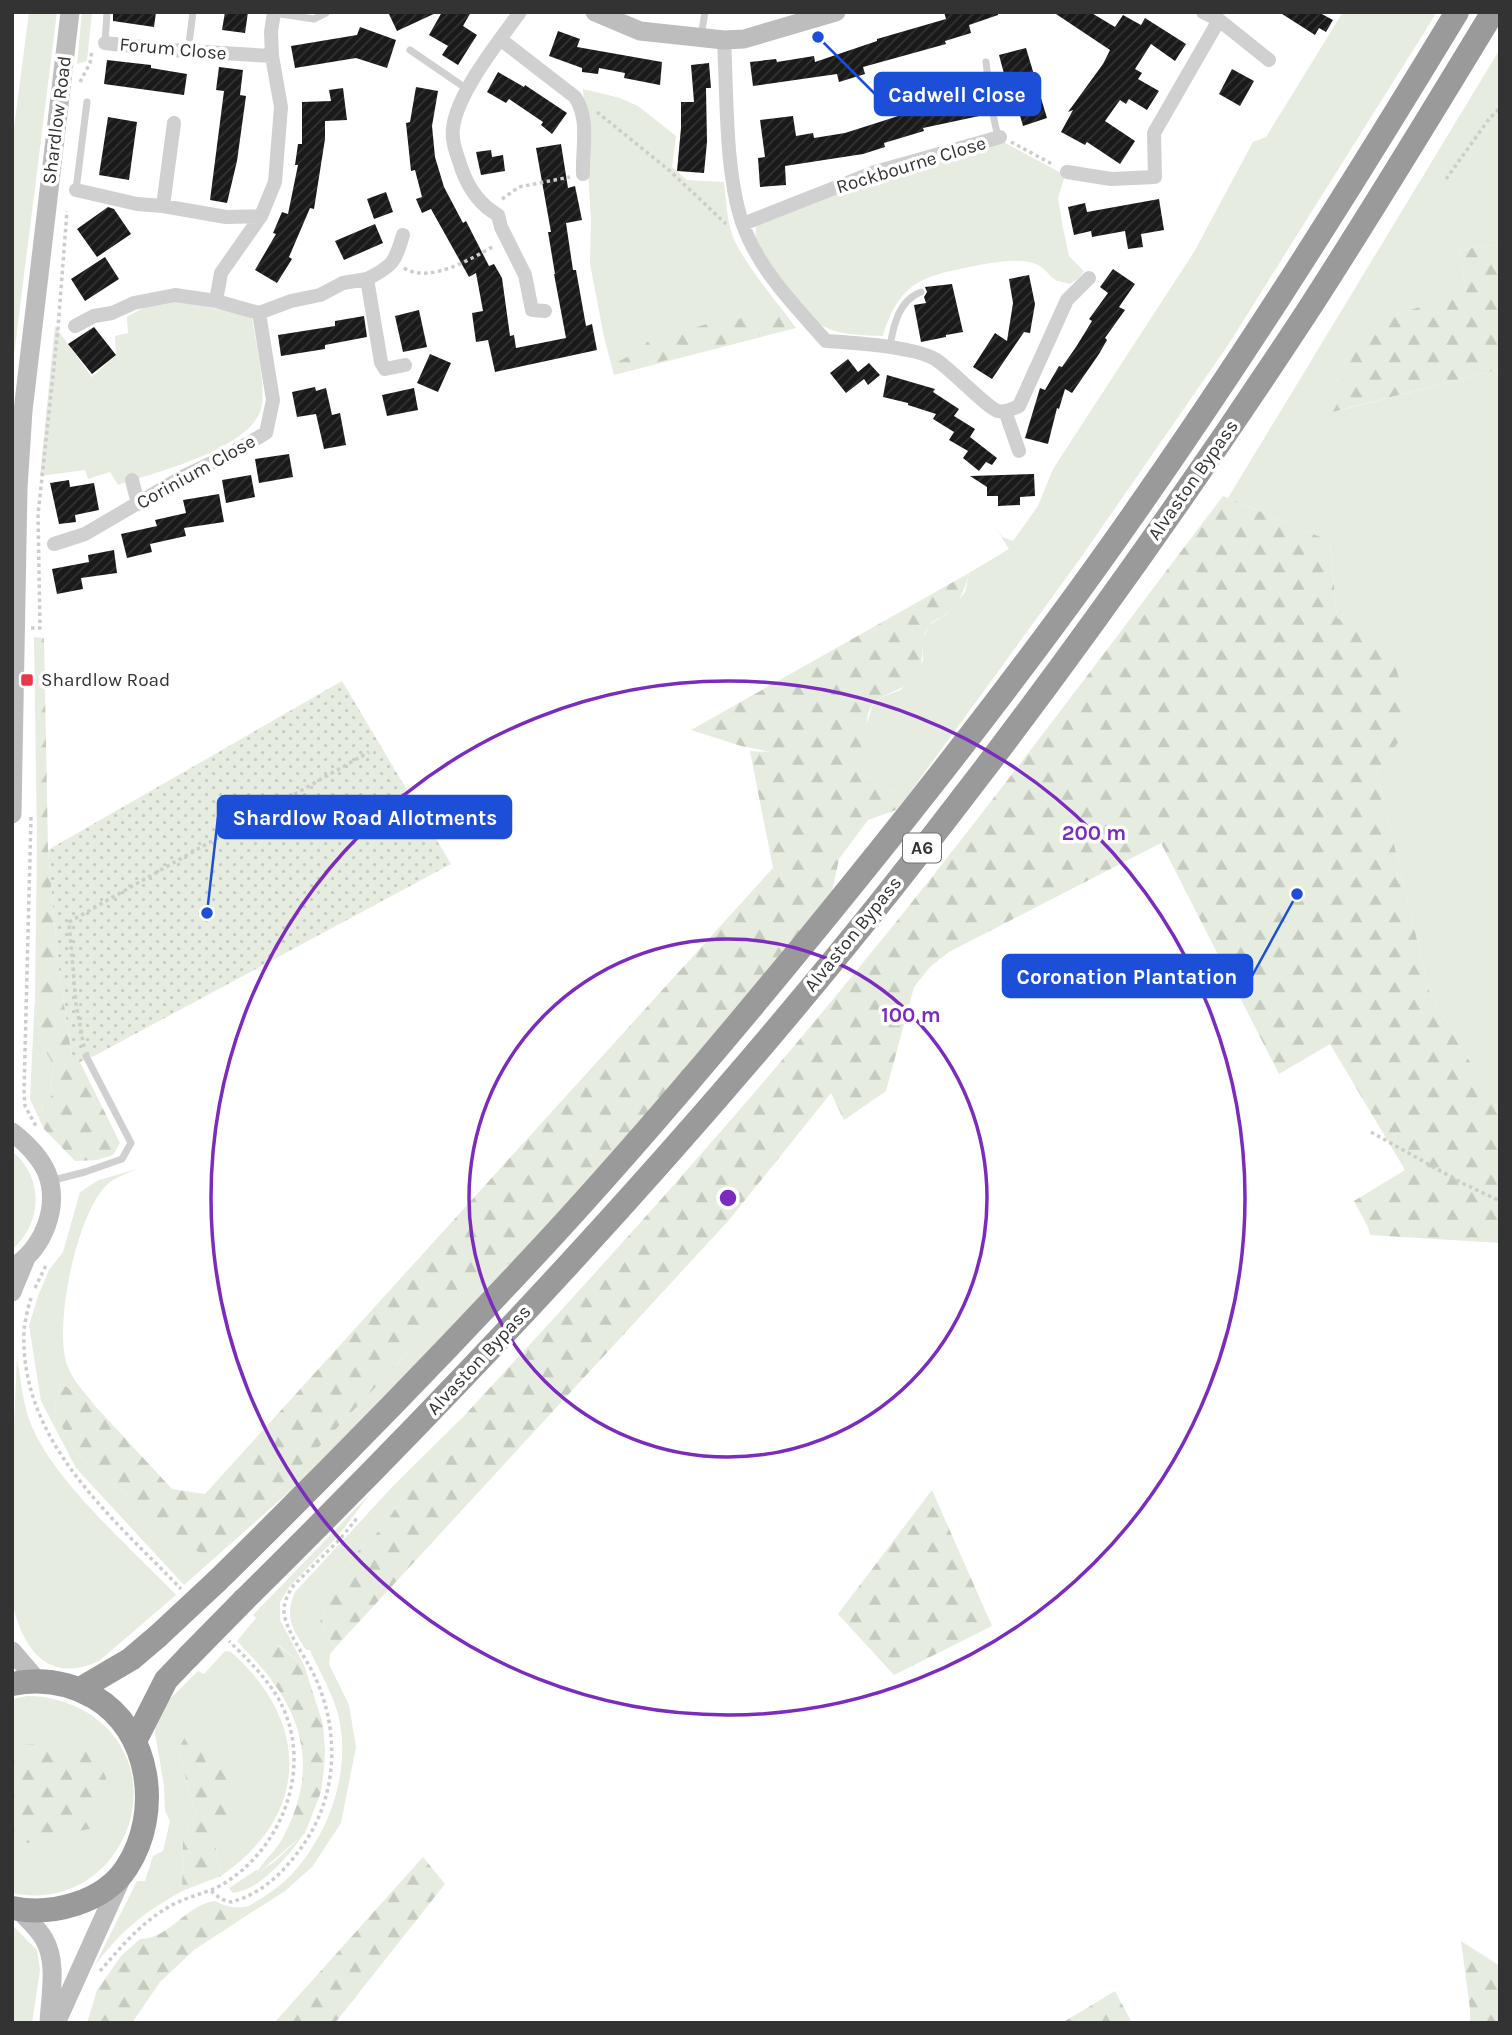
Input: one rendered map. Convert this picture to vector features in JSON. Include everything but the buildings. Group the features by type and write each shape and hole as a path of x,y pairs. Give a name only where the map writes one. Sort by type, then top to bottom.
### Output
{"highway":[{"name":"Alvaston Bypass","path":"80,1689 131,1659 158,1636 420,1377 584,1201 730,1033 871,863 1095,569 1292,279 1457,12"},
{"name":"Alvaston Bypass","path":"136,1739 166,1680 401,1443 547,1288 723,1092 886,895 1112,596 1242,409 1368,217 1493,12"},
{"path":"15,1908 52,1910 83,1900 107,1886 127,1867 140,1837 146,1813 145,1776 136,1739 123,1719 106,1704 80,1689 24,1682"}],"street":[{"name":"Shardlow Road","path":"12,814 18,488 23,411 70,12"},
{"path":"520,12 480,68 452,131 467,184 486,208 498,215 500,227 525,275 532,310 545,310"},
{"path":"596,12 640,31 724,40 744,38 836,12"},
{"path":"216,301 221,273 261,216 275,181 281,107 272,57 271,32 274,13"},
{"path":"1067,172 1111,179 1155,177 1154,133 1211,15 1269,60"},
{"path":"500,39 575,97 580,105 584,120 583,174"},
{"path":"724,40 733,184 744,227 758,256 780,290 826,341 890,347 933,357 995,411 1005,411 1019,406 1067,300 1089,278"},
{"name":"Forum Close","path":"100,42 272,57"},
{"path":"163,206 174,123"},
{"name":"Rockbourne Close","path":"744,227 875,172 999,137"},
{"path":"76,190 137,204 226,218 261,216"},
{"path":"75,326 94,316 112,313 134,303 175,295 216,301 258,313 291,301 320,295 343,283 367,279 397,259 403,235"},
{"path":"367,279 381,362 385,369 405,365"},
{"name":"Corinium Close","path":"54,544 85,534 184,476 266,433 273,400 258,313"},
{"path":"1005,411 1019,451"},
{"path":"132,480 138,504"},
{"path":"12,1117 16,1136 32,1149 46,1171 51,1201 48,1222 34,1250 19,1262 12,1292"},
{"path":"12,1651 24,1682"},
{"path":"56,2023 127,1867"},
{"path":"15,1908 44,1938 50,1954 52,1968 49,2023"}],"lane":[{"name":"Forum Close","path":"100,42 107,12"},
{"path":"188,51 193,12"},
{"path":"700,37 705,12"},
{"path":"274,13 314,19 326,13"},
{"path":"410,50 469,90"},
{"path":"986,62 992,110 999,137"},
{"path":"76,190 87,102"},
{"path":"890,347 897,316 904,305 921,292"},
{"path":"49,1181 122,1159 131,1143 86,1056"}],"path":[{"path":"80,82 100,42"},
{"path":"575,97 584,101 670,171 733,231 744,227"},
{"path":"1446,179 1500,108"},
{"path":"999,137 1067,172"},
{"path":"492,212 497,203 519,187 583,174"},
{"path":"15,628 40,628 38,515 58,328 67,203"},
{"path":"394,261 421,275 471,259 507,238"},
{"path":"86,1056 76,1004 69,922 369,752"},
{"path":"1371,1132 1500,1201"},
{"path":"97,1975 138,1928 174,1904 211,1891 229,1881 254,1860 267,1846 282,1816 294,1770 293,1742 289,1726 279,1700 266,1681 230,1642"}],"green space":[{"path":"29,12 57,12 12,371 12,143"},
{"path":"82,12 92,12 87,61 77,64"},
{"path":"1343,12 1437,12 1228,345 1082,556 906,798 857,772 867,756 867,724 872,706 882,697 901,690 923,661 922,641 929,625 947,614 965,592 969,573 1009,549 991,521 1002,537 1013,541 1038,506 1053,469 1194,252 1253,142 1266,137"},
{"path":"1500,49 1500,244 1460,250 1466,291 1366,325 1334,412 1500,369 1500,1113 1430,994 1377,773 1411,724 1337,618 1330,541 1228,498"},
{"path":"583,89 620,98 638,106 676,136 672,167 687,180 724,182 729,224 738,248 796,328 614,375 590,264 591,220"},
{"path":"998,139 1065,175 1058,198 1063,228 1069,256 1084,271 1070,284 1056,280 1040,266 1027,262 999,262 961,269 930,277 907,291 890,317 883,336 846,334 817,322 776,272 756,237 756,227 762,221 875,174"},
{"path":"1500,244 1500,369 1333,412 1351,350 1366,325 1466,291 1460,250"},
{"path":"173,301 240,313 252,318 263,389 261,409 253,423 239,436 199,458 118,485 110,472 88,479 85,470 40,476 55,326 92,377 116,355 115,336 128,333 127,317 152,303"},
{"path":"780,310 789,319 790,327 636,368 614,370 614,364 640,350 647,342 713,322 729,323 756,312"},
{"path":"1223,496 1330,541 1337,618 1389,641 1411,724 1377,773 1430,994 1500,1113 1500,1243 1370,1235 1354,1201 1405,1170 1330,1044 1279,1074 1161,843 949,952 930,967 914,987 886,1091 844,1120 831,1093 729,1220 335,1648 320,1622 331,1586 357,1552 380,1530 406,1494 455,1452 475,1427 464,1416 662,1198 759,1088 853,975 994,797"},
{"path":"969,573 958,602 928,627 923,640 921,667 914,679 877,700 868,716 868,751 857,772 906,798 896,810 868,820 839,859 832,891 709,1042 535,1242 404,1357 226,1545 203,1554 181,1543 162,1518 135,1521 137,1503 74,1452 54,1410 61,1383 96,1407 172,1489 205,1494 773,868 750,751 771,752 741,746 691,730"},
{"path":"34,637 44,638 48,850 58,962 73,1064 80,1062 120,1143 113,1155 97,1160 75,1161 44,1129 42,1103 55,1093 50,1085 54,1066 39,1040 35,996 37,843"},
{"path":"342,681 451,864 73,1065 58,962 48,850"},
{"path":"35,996 39,1040 54,1066 50,1085 55,1093 42,1103 44,1129 30,1099"},
{"path":"12,1151 30,1174 36,1200 30,1227 12,1250"},
{"path":"137,1169 109,1183 97,1197 87,1218 70,1271 63,1326 64,1350 70,1372 96,1407 61,1383 54,1410 74,1452 137,1503 162,1518 181,1543 226,1545 404,1357 535,1242 306,1477 184,1585 76,1468 41,1401 29,1326 49,1270 63,1252 80,1192 99,1180"},
{"path":"17,1358 26,1411 44,1449 77,1493 176,1595 99,1661 81,1667 51,1665 40,1658 22,1634 12,1601 12,1468"},
{"path":"464,1416 476,1427 455,1452 406,1494 380,1530 357,1552 331,1586 320,1622 335,1648 330,1654 329,1664 349,1705 356,1747 341,1823 312,1867 285,1891 252,1912 249,1906 282,1883 305,1858 327,1820 340,1778 342,1735 338,1714 310,1650 306,1650 291,1622 290,1609 295,1592 395,1484"},
{"path":"932,1490 992,1626 894,1675 838,1614"},
{"path":"370,1494 338,1536 290,1586 280,1602 280,1620 304,1665 278,1645 249,1654 237,1641 256,1618 253,1615"},
{"path":"277,1645 304,1665 323,1724 324,1769 321,1792 305,1833 255,1876 281,1841 301,1790 301,1742 294,1719 268,1675 249,1654"},
{"path":"225,1651 231,1652 257,1679 275,1708 286,1737 289,1767 285,1796 272,1825 251,1851 221,1876 213,1832 208,1766 197,1743 178,1750 196,1815 183,1836 182,1891 134,1923 95,1965 137,1881 145,1881 153,1856 163,1851 170,1821 165,1811 164,1786 155,1733 156,1721 165,1704 198,1671 204,1674"},
{"path":"27,1696 59,1700 88,1713 116,1739 131,1769 133,1802 125,1834 108,1862 83,1883 50,1894 12,1893 12,1699"},
{"path":"185,1737 197,1743 208,1766 216,1766 230,1774 233,1823 213,1832 221,1876 182,1891 183,1836 196,1815 178,1750"},
{"path":"41,1744 67,1746 91,1753 105,1775 106,1790 93,1828 28,1843 14,1834 12,1829 12,1748"},
{"path":"304,1834 264,1878 244,1890 233,1893 229,1888 274,1862"},
{"path":"423,1857 445,1884 335,2023 274,2023"},
{"path":"215,1901 231,1907 249,1906 252,1912 194,1950 160,1982 132,2023 87,2023 97,1990 121,1956 140,1939 160,1934 195,1909"},
{"path":"12,1925 37,1950 40,1970 32,2023 12,2023"},
{"path":"1461,1941 1500,1966 1500,2023 1470,2023"},
{"path":"1115,1991 1132,2023 1062,2023"}],"place":[{"name":"Cadwell Close","path":"818,37"},
{"name":"Shardlow Road","path":"27,680"},
{"name":"Coronation Plantation","path":"1297,894"},
{"name":"Shardlow Road Allotments","path":"207,913"}]}
